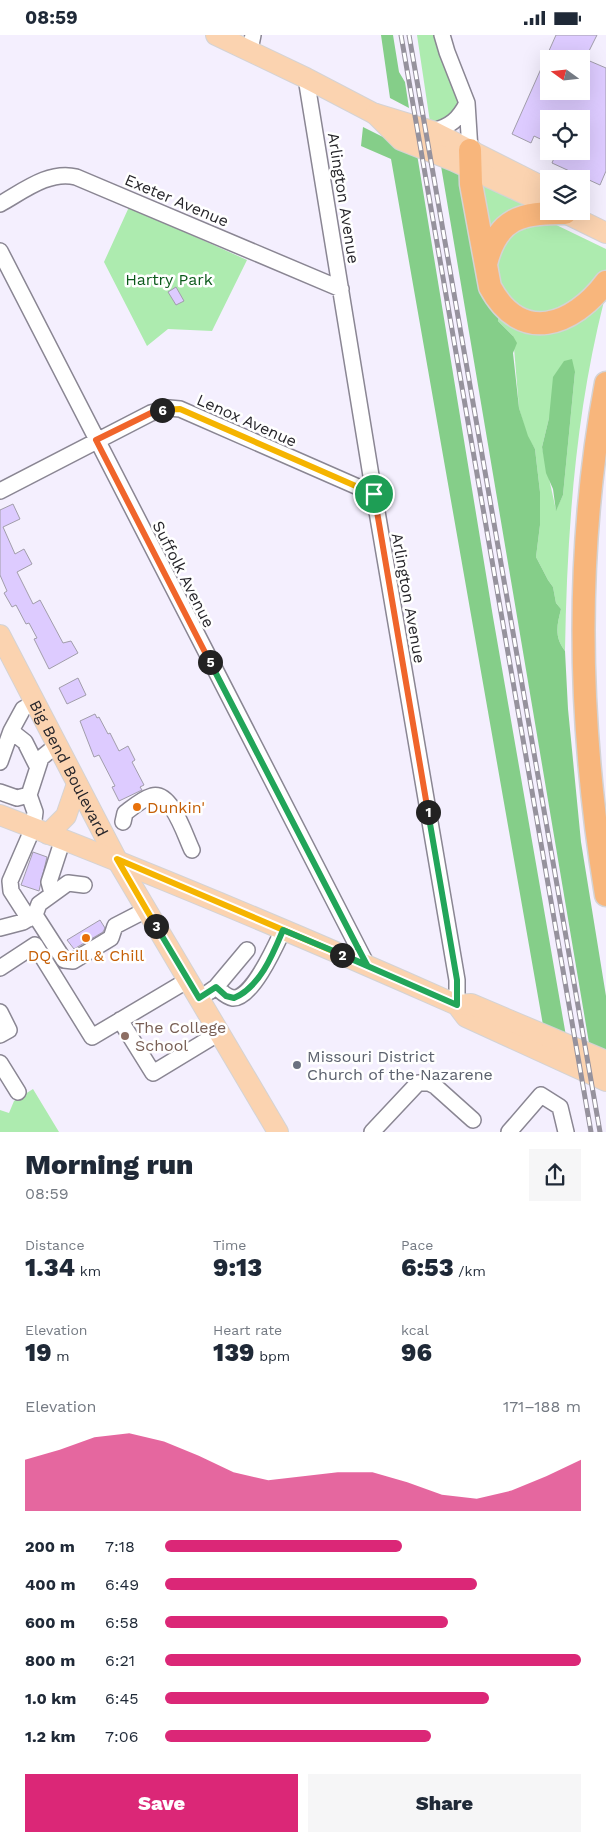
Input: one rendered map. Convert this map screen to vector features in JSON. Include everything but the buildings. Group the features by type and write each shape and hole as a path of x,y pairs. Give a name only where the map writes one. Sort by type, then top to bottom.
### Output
{"highway":[{"path":"470,159 490,287 496,299 509,312 524,320 542,323 562,320 578,312 594,298 606,282"},
{"path":"486,265 490,247 498,233 509,222 524,215 540,213"},
{"path":"606,383 589,504 583,622 586,740 592,799 606,895"}],"main road":[{"path":"216,35 251,43 306,78 373,113 432,131 470,159 540,194"},
{"path":"373,113 401,140 470,159 540,186"},
{"name":"Big Bend Boulevard","path":"0,635 117,859 278,1132"},
{"path":"48,834 66,816 78,784"},
{"path":"2,821 48,834 117,859 457,1005 471,1004 606,1061"},
{"path":"457,1005 466,1017 606,1081"}],"street":[{"path":"442,35 446,52 467,103 470,159"},
{"name":"Arlington Avenue","path":"306,78 374,494 457,980 457,1005"},
{"path":"432,131 443,129 455,121 467,103"},
{"name":"Exeter Avenue","path":"0,204 44,180 66,174 340,289"},
{"name":"Suffolk Avenue","path":"0,251 367,965"},
{"name":"Lenox Avenue","path":"0,491 96,440 151,413 168,408 180,409 374,494"},
{"path":"0,762 11,731 23,709 35,702"},
{"path":"11,731 25,742 36,766"},
{"path":"52,893 49,882 48,834 35,812 29,795 36,766 40,758 57,745"},
{"path":"0,792 17,798 29,795"},
{"path":"123,823 125,813 143,800 160,796 168,801 192,850"},
{"path":"48,834 10,881 11,891 29,919 46,933 64,960 73,961 111,938 115,926 146,910"},
{"path":"0,928 29,919 39,904 68,883 84,885"},
{"path":"29,919 35,945 92,1037 188,979"},
{"path":"216,987 226,996 234,998 243,994 270,961 283,930"},
{"path":"0,968 35,945"},
{"path":"199,998 216,987 247,949"},
{"path":"0,1012 10,1030 0,1035"},
{"path":"120,1020 153,1073 219,1033"},
{"path":"0,1063 18,1092"},
{"path":"372,1132 418,1083 429,1083 434,1086 473,1121"},
{"path":"509,1132 541,1095 560,1107 566,1132"}],"green space":[{"path":"381,35 393,35 399,72 405,82 409,108 390,98"},
{"path":"417,35 436,35 442,59 459,101 458,110 439,123 430,122"},
{"path":"363,127 417,154 493,617 566,1036 543,1025 391,159 361,146"},
{"path":"441,166 466,177 498,309 498,321 513,336 517,343 513,353 519,408 528,436 535,449 540,492 540,525 536,557 553,587 556,603 561,609 557,631 559,641 565,651 568,709 581,842 606,996 606,1056 590,1049"},
{"path":"477,182 533,208 490,236"},
{"name":"Hartry Park","path":"129,207 247,260 212,331 168,329 147,346 104,262"},
{"path":"546,220 606,249 606,274 579,303 534,315 506,300 494,271 508,229"},
{"path":"604,301 586,388 574,475 565,651 558,636 561,609 556,603 553,587 536,557 540,525 540,492 535,449 527,436 519,408 513,336 498,321 498,309 513,322","holes":["575,372 563,495 556,510 542,447 549,418"]},
{"path":"572,359 575,372 563,495 556,511 553,489 546,473 542,447 549,418 553,377 564,361"},
{"path":"33,1089 59,1132 0,1132 0,1110 9,1113 14,1101"}],"railway":[{"path":"401,35 591,1132"},
{"path":"409,35 600,1132"}],"place":[{"name":"Dunkin'","path":"137,807"},
{"name":"DQ Grill & Chill","path":"86,938"},
{"name":"The College School","path":"125,1036"},
{"name":"Missouri District Church of the Nazarene","path":"297,1065"}],"route":[{"path":"374,494 180,409 168,408 151,413 96,440 367,965 283,930 270,961 243,994 234,998 226,996 216,987 199,998 117,859 367,965 457,1005 457,980 374,494"}]}
